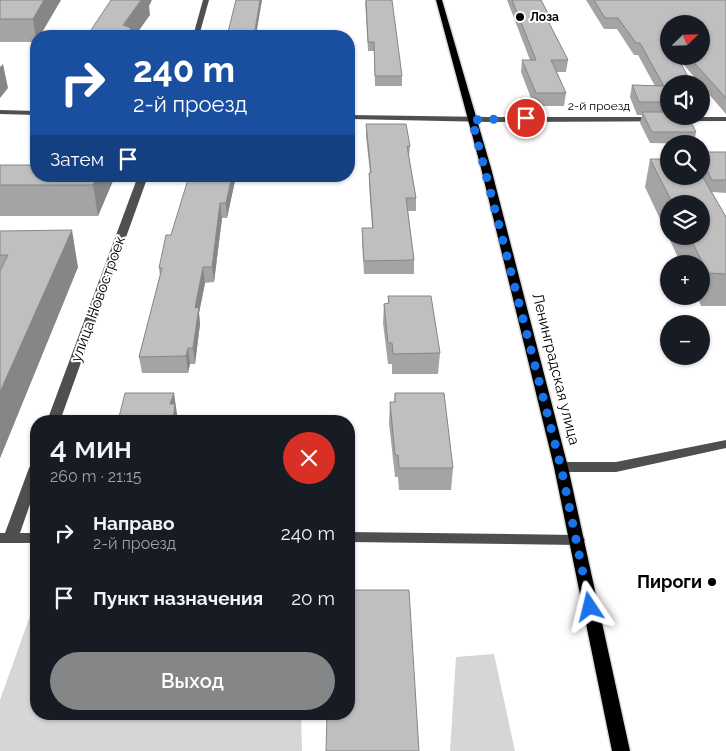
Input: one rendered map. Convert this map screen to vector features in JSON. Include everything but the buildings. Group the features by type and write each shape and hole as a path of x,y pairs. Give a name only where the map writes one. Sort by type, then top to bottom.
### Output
{"main road":[{"name":"Ленинградская улица","path":"439,0 472,120 561,467 621,751"}],"street":[{"path":"198,30 206,0"},
{"path":"0,112 30,113"},
{"name":"2-й проезд","path":"355,117 472,120 726,120"},
{"name":"улица Новостроек","path":"56,415 141,182"},
{"path":"561,467 616,467 726,444"},
{"path":"30,482 5,538 30,538"},
{"path":"355,537 577,540"}],"shaded area":[{"path":"30,616 30,720 301,720 302,751 0,751 0,700"},
{"path":"494,654 515,751 450,751 456,657"}],"place":[{"name":"Лоза","path":"520,17"},
{"name":"Пироги","path":"712,582"}],"route":[{"path":"526,118 472,120 539,376 561,467 590,607"}]}
